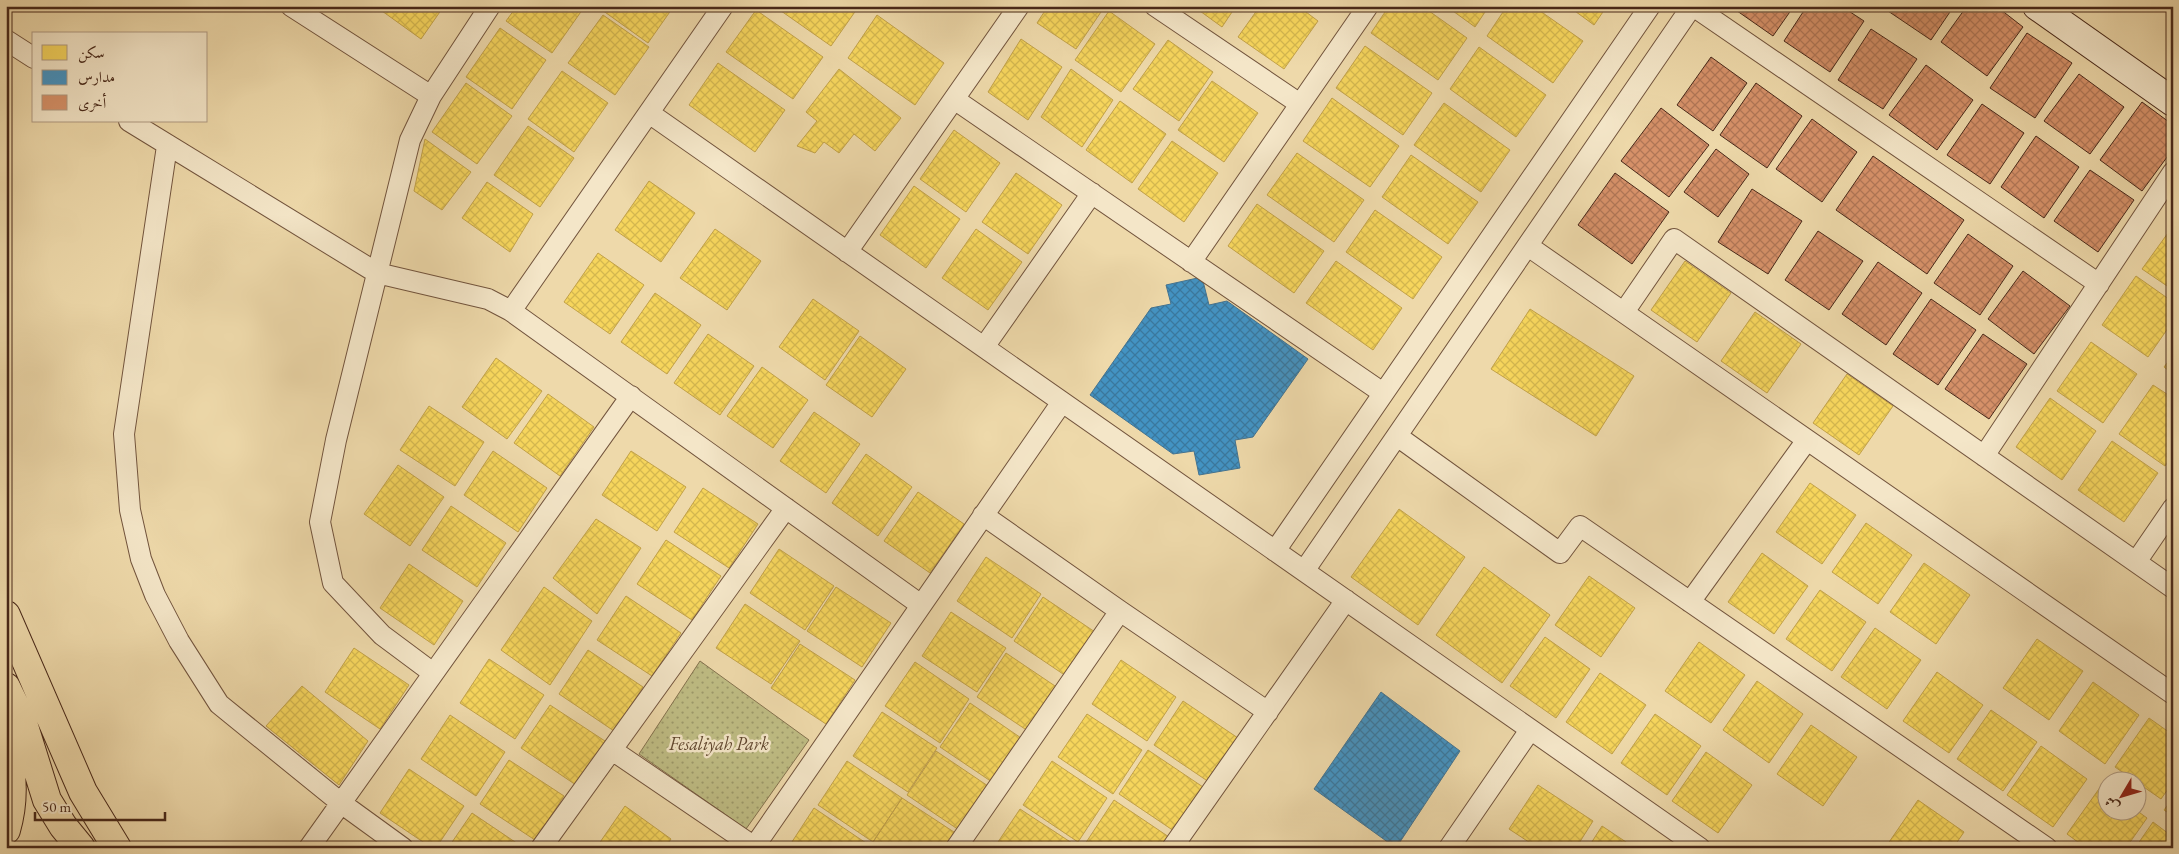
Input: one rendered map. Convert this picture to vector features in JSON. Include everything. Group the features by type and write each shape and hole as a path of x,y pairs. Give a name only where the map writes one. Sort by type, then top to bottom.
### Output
{"main road":[{"path":"6,615 83,792 117,848"},
{"path":"6,687 22,720 47,800 63,826 81,848"},
{"path":"6,746 10,762 12,810 6,830"}],"street":[{"path":"291,6 431,96"},
{"path":"434,673 382,635 333,583 320,522 336,440 410,140 431,96 490,6"},
{"path":"511,310 722,6"},
{"path":"847,252 1019,6"},
{"path":"1155,6 1300,104"},
{"path":"1192,262 1368,6"},
{"path":"1275,550 1650,6"},
{"path":"1304,571 1692,6 2098,284"},
{"path":"2037,6 2173,102"},
{"path":"6,40 32,57"},
{"path":"954,99 1383,394"},
{"path":"649,113 1275,550 1692,846"},
{"path":"131,122 377,273 488,299 511,310 921,605"},
{"path":"168,146 124,434 130,510 142,559 155,596 179,641 219,704 340,803 403,848"},
{"path":"1984,456 2173,172"},
{"path":"984,347 1092,194"},
{"path":"1624,312 1674,239 2173,588"},
{"path":"1528,246 2173,694"},
{"path":"309,848 631,396"},
{"path":"612,750 755,847 1062,402"},
{"path":"1397,436 1560,553 1580,526 2047,848"},
{"path":"1690,602 1807,440"},
{"path":"541,848 786,508"},
{"path":"2136,562 2173,508"},
{"path":"983,515 1268,712"},
{"path":"1172,848 1346,600"},
{"path":"956,848 1120,611"},
{"path":"1449,848 1530,730"}],"green space":[{"name":"Fesaliyah Park","path":"700,661 809,740 746,829 639,754"}],"building: سكن":[{"path":"375,6 444,6 421,39"},
{"path":"517,6 585,6 552,53 506,21"},
{"path":"605,6 674,6 648,43 602,10"},
{"path":"774,6 859,6 831,46"},
{"path":"1048,6 1105,6 1076,49 1037,23"},
{"path":"1193,6 1236,6 1222,27"},
{"path":"1260,6 1298,6 1318,21 1284,69 1238,37"},
{"path":"1389,6 1422,6 1467,38 1438,80 1371,33"},
{"path":"1446,6 1489,6 1475,27"},
{"path":"1507,6 1533,6 1583,41 1553,83 1487,36"},
{"path":"1568,6 1607,6 1594,25"},
{"path":"756,10 823,57 793,99 726,52"},
{"path":"1109,11 1155,44 1121,92 1075,60"},
{"path":"603,15 649,47 615,95 568,63"},
{"path":"877,15 944,63 915,105 848,58"},
{"path":"500,28 546,60 512,109 466,77"},
{"path":"1021,39 1062,67 1028,120 988,92"},
{"path":"1168,40 1213,72 1179,121 1133,89"},
{"path":"1365,46 1432,93 1403,135 1336,88"},
{"path":"1479,47 1546,95 1516,137 1450,89"},
{"path":"718,63 785,110 755,152 689,105"},
{"path":"839,69 901,118 875,151 854,134 839,153 824,142 815,153 797,146 817,121 806,112"},
{"path":"1071,69 1113,100 1082,147 1041,117"},
{"path":"562,71 608,103 574,152 528,119"},
{"path":"1212,81 1258,113 1224,162 1178,130"},
{"path":"466,83 512,116 477,164 432,132"},
{"path":"1332,98 1399,146 1370,187 1303,141"},
{"path":"1120,101 1166,134 1132,183 1086,150"},
{"path":"1444,103 1510,150 1481,192 1414,145"},
{"path":"528,126 574,158 540,207 494,175"},
{"path":"954,130 1000,163 966,212 920,179"},
{"path":"425,139 471,172 442,210 414,191"},
{"path":"1172,141 1218,173 1184,222 1138,189"},
{"path":"1297,153 1364,200 1334,242 1267,195"},
{"path":"1411,155 1478,202 1448,244 1382,197"},
{"path":"1016,173 1062,205 1028,254 982,222"},
{"path":"649,181 695,213 661,262 615,230"},
{"path":"487,182 533,214 510,252 462,218"},
{"path":"914,186 960,219 926,268 880,235"},
{"path":"1257,204 1324,251 1294,293 1228,246"},
{"path":"1375,210 1442,257 1413,299 1346,252"},
{"path":"2173,226 2173,290 2142,269"},
{"path":"715,229 761,261 727,310 680,278"},
{"path":"976,229 1022,262 988,310 942,278"},
{"path":"598,253 644,285 610,334 564,302"},
{"path":"1336,261 1402,308 1373,350 1306,303"},
{"path":"1685,261 1731,293 1697,342 1651,310"},
{"path":"2136,276 2173,302 2173,321 2148,357 2102,325"},
{"path":"655,293 701,325 667,374 621,342"},
{"path":"813,299 859,331 825,380 779,347"},
{"path":"1530,309 1634,376 1596,436 1491,369"},
{"path":"1755,312 1801,344 1767,393 1721,361"},
{"path":"708,334 754,366 720,415 674,383"},
{"path":"860,336 906,369 872,417 826,385"},
{"path":"2091,342 2137,374 2103,423 2057,391"},
{"path":"2173,355 2173,374 2164,367"},
{"path":"496,358 542,391 507,439 462,407"},
{"path":"762,367 808,400 773,448 727,416"},
{"path":"1847,374 1893,406 1859,455 1813,423"},
{"path":"2153,385 2173,398 2173,455 2165,466 2119,434"},
{"path":"548,394 594,427 560,476 514,443"},
{"path":"2050,398 2096,431 2062,480 2016,447"},
{"path":"429,406 484,442 455,486 400,450"},
{"path":"814,412 860,444 826,493 780,461"},
{"path":"2112,441 2158,473 2124,522 2078,490"},
{"path":"493,451 547,488 518,532 464,495"},
{"path":"631,451 686,487 657,531 602,495"},
{"path":"866,454 912,487 878,536 832,503"},
{"path":"398,465 444,497 410,546 364,514"},
{"path":"1810,483 1856,515 1822,564 1776,532"},
{"path":"703,488 758,524 729,568 674,532"},
{"path":"918,492 964,524 930,573 884,541"},
{"path":"451,506 506,543 477,587 422,550"},
{"path":"1399,509 1465,557 1418,625 1351,577"},
{"path":"596,519 641,548 597,614 553,578"},
{"path":"1866,523 1912,555 1878,604 1832,572"},
{"path":"666,540 721,576 692,620 637,584"},
{"path":"779,549 834,586 805,630 750,593"},
{"path":"1762,553 1808,586 1774,634 1728,602"},
{"path":"986,557 1041,594 1012,638 957,601"},
{"path":"1924,563 1970,595 1936,644 1890,612"},
{"path":"409,564 463,601 434,645 380,608"},
{"path":"1484,567 1550,615 1502,683 1436,635"},
{"path":"1589,576 1635,608 1601,657 1555,625"},
{"path":"544,587 592,621 550,685 501,650"},
{"path":"836,587 891,623 862,667 807,631"},
{"path":"1820,590 1866,622 1832,671 1786,639"},
{"path":"626,596 681,633 652,676 597,640"},
{"path":"1043,597 1098,634 1069,678 1014,641"},
{"path":"745,604 800,641 771,684 716,648"},
{"path":"951,612 1006,648 977,692 922,656"},
{"path":"1875,628 1921,660 1887,709 1841,677"},
{"path":"1545,637 1590,669 1556,718 1510,686"},
{"path":"2037,639 2083,671 2049,720 2003,688"},
{"path":"1699,642 1745,675 1711,723 1665,691"},
{"path":"800,644 855,680 826,724 771,688"},
{"path":"354,648 409,685 380,729 325,692"},
{"path":"588,650 643,687 614,731 559,694"},
{"path":"1006,653 1061,690 1031,733 977,697"},
{"path":"489,659 544,695 515,739 460,703"},
{"path":"1121,660 1176,697 1147,741 1092,704"},
{"path":"915,662 969,699 940,743 885,706"},
{"path":"1937,672 1983,705 1949,753 1903,721"},
{"path":"1600,673 1646,705 1612,754 1566,722"},
{"path":"1757,681 1803,714 1769,763 1723,730"},
{"path":"2093,682 2139,715 2105,764 2059,731"},
{"path":"302,686 368,741 339,785 266,726"},
{"path":"1183,701 1238,738 1209,782 1154,745"},
{"path":"970,703 1024,740 995,784 940,747"},
{"path":"550,705 605,741 576,785 521,748"},
{"path":"1991,710 2037,742 2003,791 1957,759"},
{"path":"882,712 937,748 908,792 853,756"},
{"path":"1087,714 1142,750 1113,794 1058,757"},
{"path":"1655,714 1701,746 1667,795 1621,763"},
{"path":"450,715 505,752 476,796 421,759"},
{"path":"2149,718 2173,735 2173,782 2161,799 2146,789 2146,772 2122,772 2115,767"},
{"path":"1811,725 1857,757 1823,806 1777,774"},
{"path":"2041,746 2087,779 2053,827 2007,795"},
{"path":"1148,750 1203,787 1174,831 1119,794"},
{"path":"936,751 991,788 962,832 907,795"},
{"path":"1706,752 1752,785 1718,833 1672,801"},
{"path":"509,760 564,796 535,840 480,804"},
{"path":"847,761 902,798 873,842 818,805"},
{"path":"1052,761 1107,798 1078,842 1023,805"},
{"path":"409,769 464,806 436,848 432,848 380,813"},
{"path":"1538,785 1593,821 1576,848 1538,848 1509,829"},
{"path":"2096,793 2096,822 2144,822 2126,848 2086,848 2067,834"},
{"path":"902,798 957,834 948,848 882,848 873,842"},
{"path":"2173,798 2173,816 2164,810"},
{"path":"1114,800 1169,837 1162,848 1090,848 1085,844"},
{"path":"1918,800 1964,832 1953,848 1885,848"},
{"path":"625,806 671,839 665,848 596,848"},
{"path":"814,808 869,845 867,848 788,848"},
{"path":"1020,809 1075,845 1073,848 994,848"},
{"path":"472,813 524,848 448,848"},
{"path":"2153,822 2173,837 2173,848 2135,848"},
{"path":"1602,826 1635,848 1588,848"}],"building: مدارس":[{"path":"1202,277 1209,305 1227,301 1308,359 1253,437 1235,440 1240,468 1199,475 1194,451 1173,454 1090,395 1151,308 1171,304 1166,285"},
{"path":"1381,692 1460,751 1396,848 1314,789"}],"building: أخرى":[{"path":"1730,6 1794,6 1773,36"},
{"path":"1807,6 1841,6 1864,21 1830,72 1784,41"},
{"path":"1887,6 1954,6 1931,40 1885,9"},
{"path":"1967,6 1996,6 2023,27 1987,76 1941,42"},
{"path":"1871,29 1917,59 1883,109 1838,80"},
{"path":"2027,33 2072,63 2035,118 1990,88"},
{"path":"1711,57 1747,83 1713,131 1677,105"},
{"path":"1926,65 1973,100 1937,150 1889,115"},
{"path":"2079,74 2124,107 2090,154 2044,121"},
{"path":"1756,83 1802,116 1767,168 1720,135"},
{"path":"2142,102 2173,125 2173,149 2142,191 2100,160"},
{"path":"1982,104 2024,133 1990,184 1947,155"},
{"path":"1661,108 1709,145 1669,197 1621,161"},
{"path":"1812,119 1857,152 1822,202 1776,169"},
{"path":"2036,136 2079,167 2044,218 2001,187"},
{"path":"1716,149 1749,174 1718,217 1684,192"},
{"path":"1873,156 1964,220 1927,274 1836,210"},
{"path":"2090,170 2134,200 2098,252 2054,221"},
{"path":"1615,173 1669,212 1632,264 1578,225"},
{"path":"1752,189 1802,221 1768,274 1718,242"},
{"path":"1818,231 1863,261 1829,310 1785,280"},
{"path":"1968,234 2013,266 1980,315 1934,283"},
{"path":"1878,262 1922,293 1886,345 1842,314"},
{"path":"2023,271 2070,306 2034,354 1988,319"},
{"path":"1931,299 1976,330 1938,385 1893,354"},
{"path":"1983,334 2027,364 1989,419 1945,389"}]}
